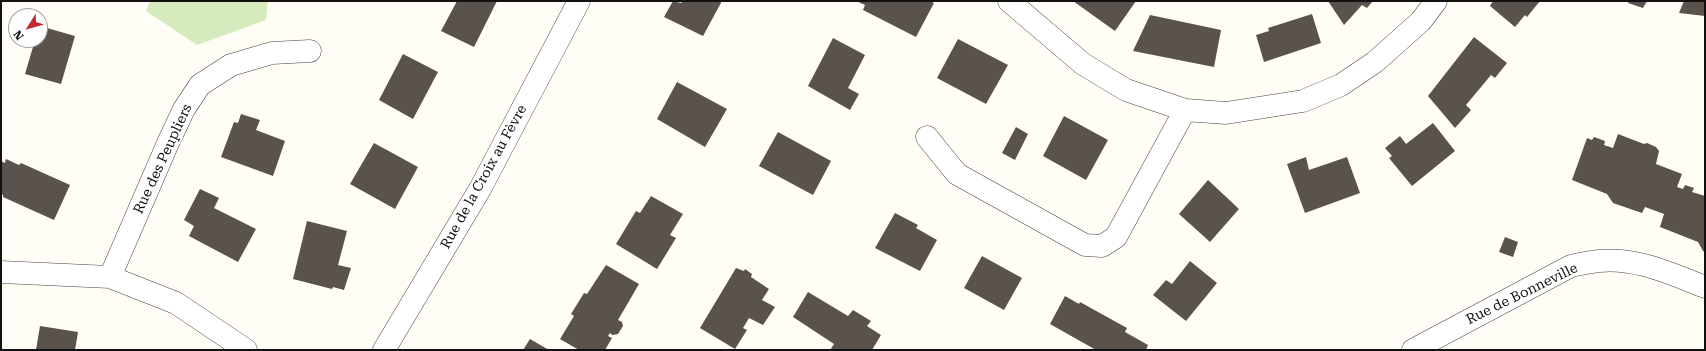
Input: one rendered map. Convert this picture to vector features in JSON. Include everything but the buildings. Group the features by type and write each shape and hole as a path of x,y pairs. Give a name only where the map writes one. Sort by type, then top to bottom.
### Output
{"street":[{"name":"Rue de la Croix au Fèvre","path":"384,350 480,189 579,1"},
{"path":"1009,1 1083,64 1126,90 1185,110 1226,114 1303,101 1341,85 1375,62 1421,21 1436,1"},
{"name":"Rue des Peupliers","path":"110,277 168,143 184,109 200,85 231,65 272,53 310,51"},
{"path":"927,137 957,174 1085,245 1102,246 1116,237 1185,110"},
{"name":"Rue de Bonneville","path":"1414,350 1571,266 1598,261 1619,260 1641,264 1705,287"},
{"path":"1,272 110,277 176,303 246,350"}],"green space":[{"path":"150,1 268,1 266,20 197,45 146,11"}]}
